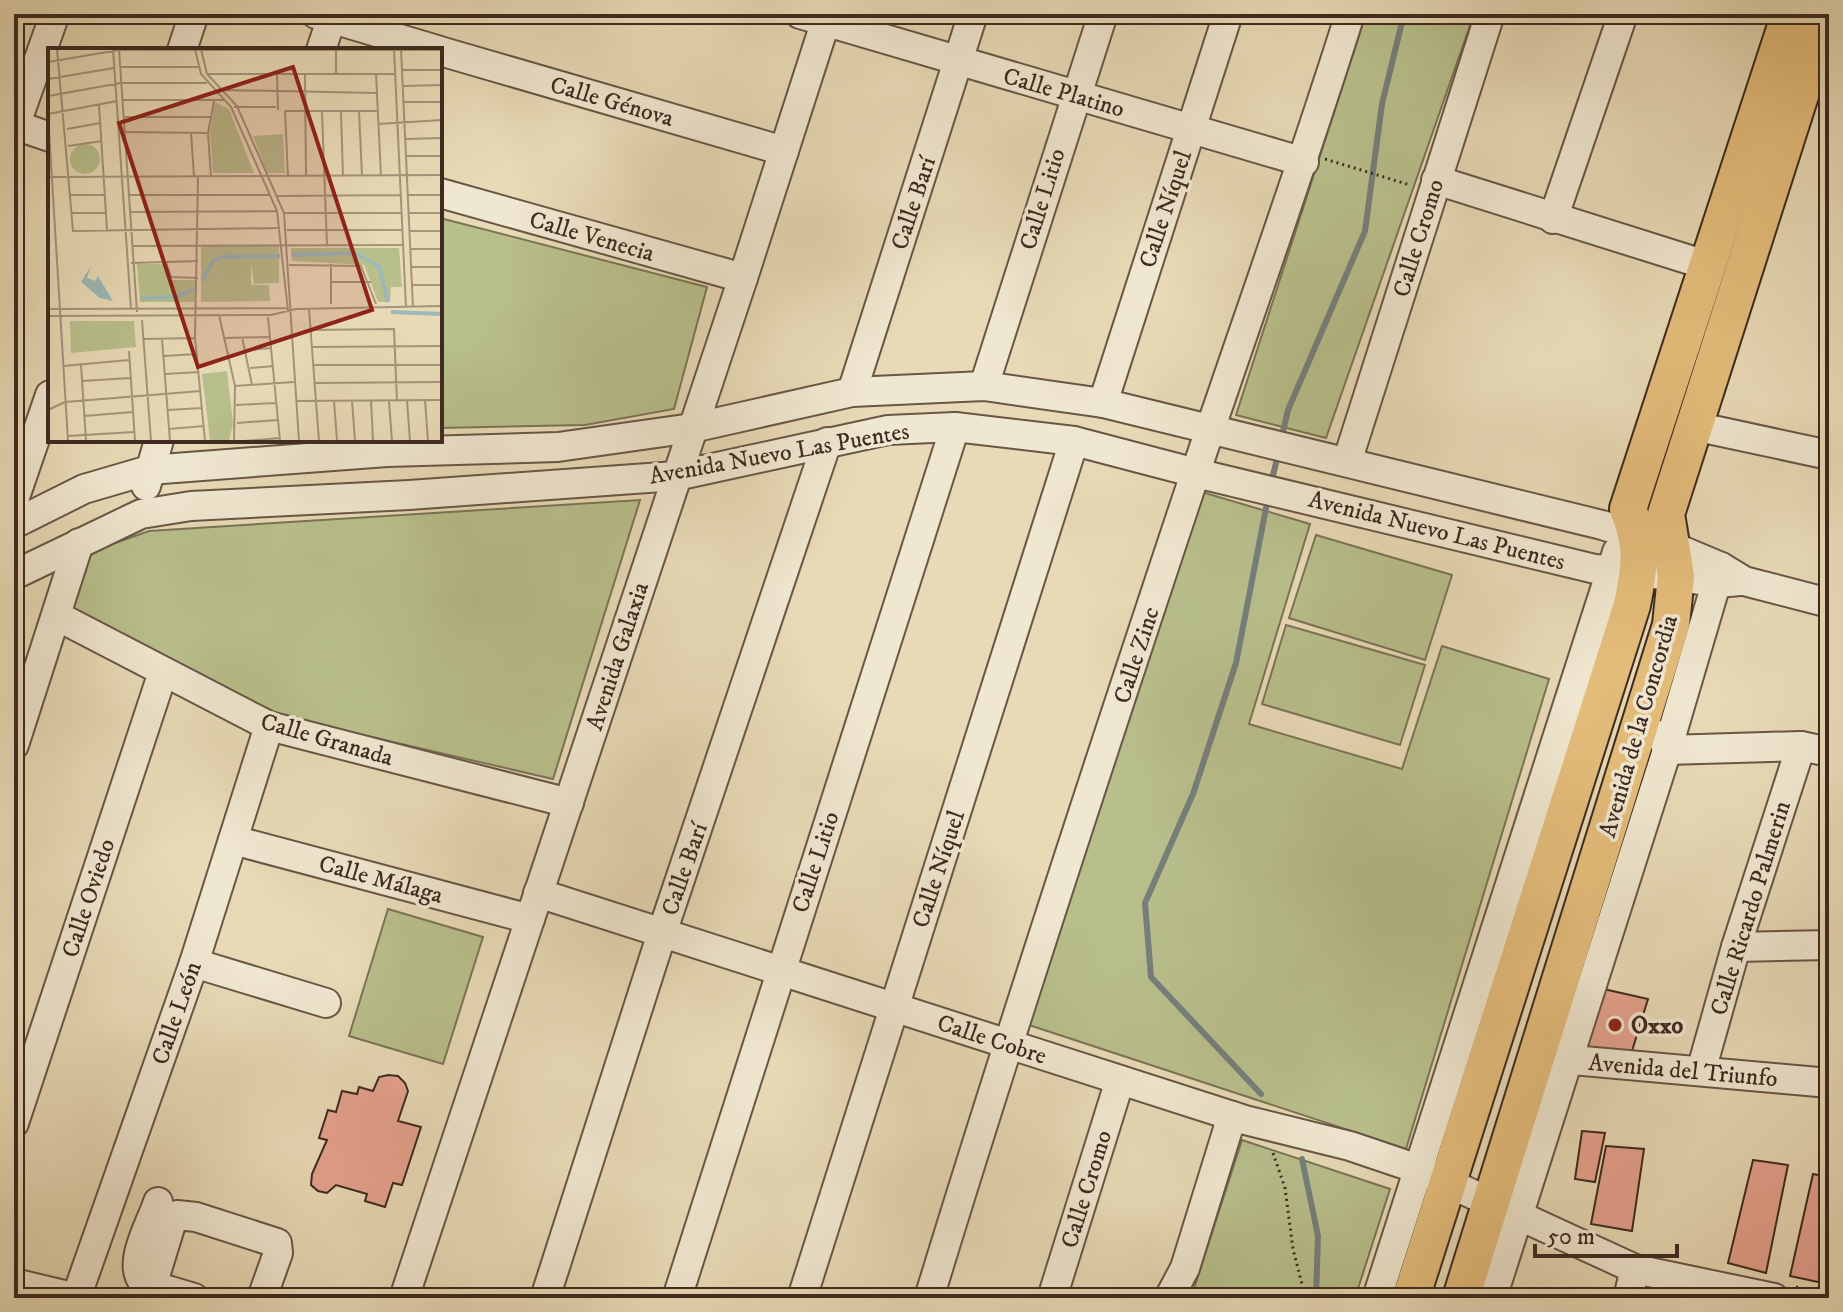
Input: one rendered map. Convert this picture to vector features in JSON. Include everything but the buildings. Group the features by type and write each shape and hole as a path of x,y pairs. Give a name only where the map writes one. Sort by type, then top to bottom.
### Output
{"main road":[{"name":"Avenida de la Concordia","path":"1461,1298 1505,1208 1552,1058 1671,625 1647,540 1706,265 1790,14"},
{"name":"Avenida de la Concordia","path":"1411,1298 1432,1175 1632,605 1626,572 1666,514 1826,14"}],"street":[{"path":"48,136 15,127 55,14"},
{"path":"183,48 194,14"},
{"name":"Calle Barí","path":"852,392 973,14"},
{"name":"Calle Litio","path":"984,386 1103,14"},
{"name":"Calle Níquel","path":"1103,403 1228,14"},
{"name":"Calle Zinc","path":"929,1298 1007,1044 1196,473 1305,158 1350,14"},
{"name":"Calle Cromo","path":"1334,459 1436,180 1490,14"},
{"path":"1553,219 1623,14"},
{"path":"321,48 327,16"},
{"name":"Calle Génova","path":"327,16 432,48"},
{"name":"Calle Platino","path":"818,16 1075,96 1305,158"},
{"name":"Avenida Galaxia","path":"404,1298 743,278 784,151 818,16"},
{"name":"Calle Génova","path":"442,51 784,151"},
{"path":"1436,180 1706,265"},
{"name":"Calle Venecia","path":"442,194 743,278"},
{"name":"Avenida Nuevo Las Puentes","path":"14,524 84,489 149,470 387,452 558,447 692,428 852,392 984,386 1103,403 1334,459 1647,540 1727,577 1829,603"},
{"path":"14,500 48,401"},
{"path":"1694,426 1829,455"},
{"name":"Calle Litio","path":"677,1298 955,427"},
{"name":"Avenida Nuevo Las Puentes","path":"14,575 141,514 191,506 409,495 676,476 888,430 955,427 1074,441 1243,485 1595,569 1626,572"},
{"name":"Calle Níquel","path":"802,1298 1074,441"},
{"path":"141,514 149,470 158,442"},
{"name":"Calle Barí","path":"545,1298 662,933 827,442"},
{"path":"14,745 79,543"},
{"name":"Avenida de la Concordia","path":"1552,1058 1667,750 1727,577"},
{"name":"Calle Granada","path":"57,616 269,726 569,803"},
{"name":"Calle Oviedo","path":"14,1123 163,672"},
{"path":"1649,701 1667,750 1801,746 1829,752"},
{"name":"Calle León","path":"76,1298 194,963 269,726"},
{"name":"Calle Ricardo Palmerin","path":"1701,1071 1736,947 1801,746"},
{"name":"Calle Málaga","path":"233,840 534,906"},
{"name":"Calle Cobre","path":"534,906 662,933 1232,1116 1350,1146 1432,1175 1635,1269 1758,1296"},
{"path":"1736,947 1829,945"},
{"path":"194,963 326,1003"},
{"name":"Avenida del Triunfo","path":"1552,1058 1829,1083"},
{"name":"Calle Cromo","path":"1053,1298 1120,1080"},
{"path":"1169,1298 1185,1268 1232,1116"},
{"name":"Avenida de la Concordia","path":"1377,1298 1432,1175"},
{"path":"158,1202 136,1263 139,1278 153,1292 194,1298"},
{"name":"Avenida de la Concordia","path":"1492,1298 1505,1208"},
{"path":"153,1292 171,1224 177,1215 188,1215 277,1243 278,1253 262,1298"},
{"path":"1628,1298 1635,1269"},
{"path":"14,1283 76,1298"}],"path":[{"path":"1305,158 1359,168 1399,181"},
{"path":"1273,1145 1277,1170 1285,1188 1302,1298"}],"green space":[{"path":"1366,14 1474,14 1326,438 1236,415"},
{"path":"442,219 707,287 674,409 585,425 442,428"},
{"path":"1195,490 1310,524 1249,724 1402,769 1442,646 1549,679 1406,1149 1026,1024"},
{"path":"640,500 553,779 263,712 71,607 87,553 149,531"},
{"path":"1316,535 1452,575 1425,660 1289,618"},
{"path":"1286,625 1425,665 1400,745 1262,704"},
{"path":"388,909 483,937 443,1064 349,1036"},
{"path":"1242,1140 1390,1189 1355,1298 1191,1298"}],"waterway":[{"path":"1281,440 1288,410 1365,231 1382,104 1404,14"},
{"path":"1271,483 1278,455"},
{"path":"1261,1094 1151,977 1145,903 1193,794 1236,663 1268,498"},
{"path":"1302,1159 1318,1236 1316,1298"}],"place":[{"name":"Oxxo","path":"1615,1025"}]}
